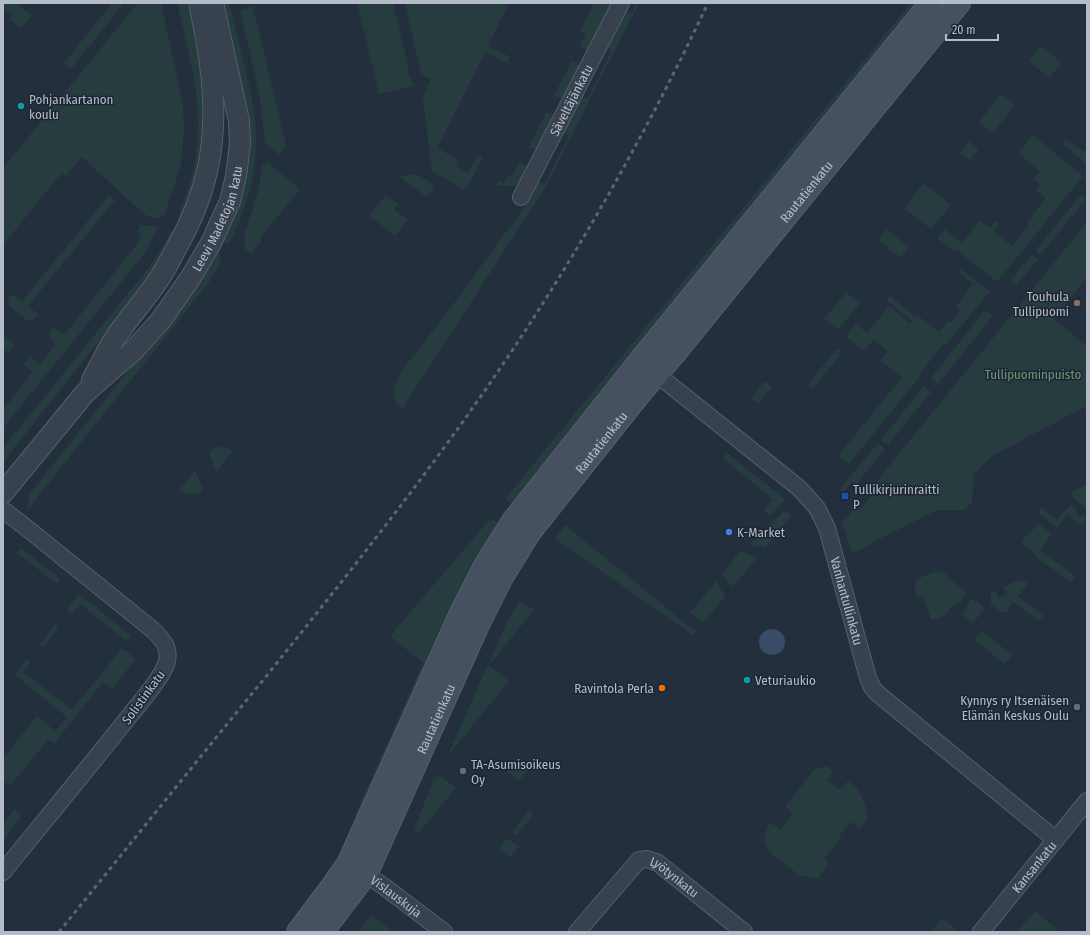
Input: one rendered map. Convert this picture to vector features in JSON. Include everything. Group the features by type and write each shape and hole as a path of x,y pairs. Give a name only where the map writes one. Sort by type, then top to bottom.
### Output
{"main road":[{"name":"Rautatienkatu","path":"322,932 357,869 502,577 529,533 648,368 932,3"},
{"name":"Rautatienkatu","path":"648,368 959,3"},
{"name":"Rautatienkatu","path":"298,932 331,888 357,869"}],"street":[{"name":"Leevi Madetojan katu","path":"85,393 116,336 160,278 198,204 207,172 212,140 213,100 212,71 199,3"},
{"name":"Leevi Madetojan katu","path":"3,493 85,393 134,350 161,320 191,277 211,243 230,202 236,176 240,144 239,121 213,3"},
{"name":"Säveltäjänkatu","path":"521,197 621,3"},
{"name":"Vanhantullinkatu","path":"648,368 799,488 818,508 826,528 868,678 872,687 877,693 1056,840"},
{"name":"Solistinkatu","path":"3,510 153,630 166,645 168,651 167,663 149,691 92,764 3,872"},
{"name":"Kansankatu","path":"981,932 1087,801"},
{"name":"Lyötynkatu","path":"577,932 639,860 647,859 658,863 744,932"},
{"name":"Vislauskuja","path":"357,869 444,932"}],"green space":[{"path":"3,3 16,3 32,16 21,28 9,19 12,15 3,8"},
{"path":"112,3 124,3 71,69 64,63"},
{"path":"138,3 161,3 183,105 184,130 181,164 165,214 160,218 152,218 144,214 82,157 66,176 62,173 3,245 3,168"},
{"path":"177,3 186,3 199,37 204,72 203,156 185,218 179,214 195,163 198,137 198,117 194,79"},
{"path":"220,3 229,3 252,98 256,129 255,162 248,198 230,243 227,244 221,242 242,186"},
{"path":"357,3 393,3 393,11 394,15 396,15 409,70 407,71 408,75 410,75 413,86 379,94 374,67 372,65 365,35 366,32 364,31"},
{"path":"405,3 509,3 488,46 510,57 507,63 485,52 437,148 459,160 456,166 468,173 478,155 483,157 468,186 463,189 432,171 423,97 431,79 421,74"},
{"path":"594,3 612,3 588,51 579,46 586,34 580,31"},
{"path":"636,3 639,3 545,188 402,409 396,402 393,395 400,373 450,309 504,234 515,222 538,181 544,184 569,136 563,133 582,96 588,98 612,50 607,48 625,11 631,14"},
{"path":"911,3 924,3 515,507 505,499"},
{"path":"253,6 286,146 279,155 265,143 260,98 240,10"},
{"path":"1041,46 1062,63 1049,78 1029,61"},
{"path":"572,61 581,66 563,100 554,95"},
{"path":"1001,94 1015,105 993,133 979,122"},
{"path":"546,112 553,116 536,150 529,147"},
{"path":"1033,135 1083,176 997,282 957,250 955,252 937,238 944,229 962,243 980,220 990,228 995,221 999,224 994,231 1012,246 1029,225 1027,222 1046,198 1035,190 1040,184 1034,179 1040,171 1018,153"},
{"path":"1066,139 1084,152 1087,149 1087,164 1062,144"},
{"path":"969,141 979,149 970,160 960,153"},
{"path":"520,162 528,167 518,184 515,186 497,185 499,181 504,183 508,175 512,176"},
{"path":"269,163 300,189 260,238 262,240 252,253 250,253 245,249 245,233 259,188 262,166"},
{"path":"416,174 433,184 434,188 426,197 400,177"},
{"path":"924,183 951,205 931,229 904,208"},
{"path":"109,195 115,200 28,306 39,315 33,320 28,321 9,306 8,301 10,297 12,294 22,301"},
{"path":"386,195 398,204 394,210 408,220 395,236 369,216"},
{"path":"1081,195 1086,199 1040,255 1035,251"},
{"name":"Tullipuominpuisto","path":"1087,222 1087,277 1054,319 1087,346 1087,406 990,457 974,474 972,502 965,510 937,510 852,554 842,523 856,507 859,510 876,491 872,487"},
{"path":"141,225 158,227 144,254 3,428 3,410 33,372 23,364 30,356 40,364 56,344 49,334 51,329 53,327 64,335 135,247 142,234 137,231"},
{"path":"887,229 909,247 900,258 878,240"},
{"path":"170,232 176,235 136,295 3,462 3,448 148,269 164,245"},
{"path":"216,251 220,255 221,262 210,281 28,509 30,493 182,304"},
{"path":"1032,254 1038,259 1016,286 1010,281"},
{"path":"961,269 990,291 945,346 943,345 920,373 921,375 849,464 838,456 902,377 880,360 888,351 874,339 864,351 846,336 856,324 867,333 889,306 910,324 912,321 886,300 890,296 915,317 917,315 939,332 948,321 951,323 960,311 956,307 973,284 959,272"},
{"path":"846,292 860,303 838,330 824,319"},
{"path":"985,310 993,316 938,384 931,378"},
{"path":"3,335 15,345 9,353 3,348"},
{"path":"837,349 842,353 812,389 807,385"},
{"path":"765,381 772,387 758,404 751,398"},
{"path":"924,386 931,392 888,445 881,440"},
{"path":"878,443 885,449 856,485 852,482 844,492 840,489"},
{"path":"215,446 233,450 216,472 209,453"},
{"path":"727,453 786,500 770,515 764,510 773,499 722,458"},
{"path":"195,470 203,489 197,495 178,492"},
{"path":"1087,484 1087,509 1074,499 1071,494 1072,491"},
{"path":"1071,505 1078,511 1076,514 1081,517 1083,514 1087,517 1081,526 1067,515 1057,528 1040,514 1039,511 1041,507 1057,520"},
{"path":"785,510 791,516 765,548 749,545"},
{"path":"491,518 502,526 362,818 355,815 423,663 390,636"},
{"path":"1039,524 1051,535 1040,550 1075,576 1071,582 1037,558 1031,550 1022,544 1025,537"},
{"path":"565,525 696,632 693,635 555,539"},
{"path":"21,548 60,579 56,583 17,553"},
{"path":"740,551 757,558 733,587 722,574"},
{"path":"937,571 944,573 964,591 965,595 960,602 952,606 944,616 931,620 923,596 917,598 915,586 918,579"},
{"path":"1019,580 1026,582 1027,585 1018,596 1044,616 1039,621 1013,602 1006,612 1001,612 991,604 991,593 995,591 999,598 1007,594 1003,587"},
{"path":"716,581 725,597 703,623 690,613"},
{"path":"79,594 131,636 127,642 80,604 72,614 66,610"},
{"path":"971,599 979,603 984,609 973,623 962,614"},
{"path":"519,601 534,610 489,665 509,681 447,757 506,624"},
{"path":"55,625 58,628 44,647 40,644"},
{"path":"982,631 1012,655 1005,664 974,640"},
{"path":"122,648 135,659 113,689 103,682 54,744 48,740 10,786 3,780 3,758 37,716 55,731 67,717 15,675 27,659 31,662 24,672 72,710"},
{"path":"519,757 531,767 519,781 507,772"},
{"path":"827,766 833,771 827,780 840,790 848,781 856,788 864,802 868,818 860,829 851,822 839,836 841,838 824,859 829,863 818,878 800,876 770,852 764,840 767,827 770,822 780,830 793,813 785,806 814,770"},
{"path":"440,776 456,788 419,833 414,829 434,779"},
{"path":"15,809 21,817 3,841 3,823"},
{"path":"529,810 534,814 516,836 512,832"},
{"path":"507,838 519,847 510,858 499,848"},
{"path":"1034,912 1057,929 1055,932 1017,932"},
{"path":"372,915 393,932 358,932"},
{"path":"942,918 959,932 930,932"}],"water":[{"path":"772,629 781,633 785,642 781,651 772,655 763,651 759,642 763,633"}],"railway":[{"path":"59,932 325,603 414,488 499,370 557,282 611,191 661,98 708,3"}],"place":[{"name":"Pohjankartanon koulu","path":"21,106"},
{"name":"Touhula Tullipuomi","path":"1077,303"},
{"name":"Tullikirjurinraitti P","path":"845,496"},
{"name":"K-Market","path":"729,532"},
{"name":"Veturiaukio","path":"747,680"},
{"name":"Ravintola Perla","path":"662,688"},
{"name":"Kynnys ry Itsenäisen Elämän Keskus Oulu","path":"1077,707"},
{"name":"TA-Asumisoikeus Oy","path":"463,771"}]}
